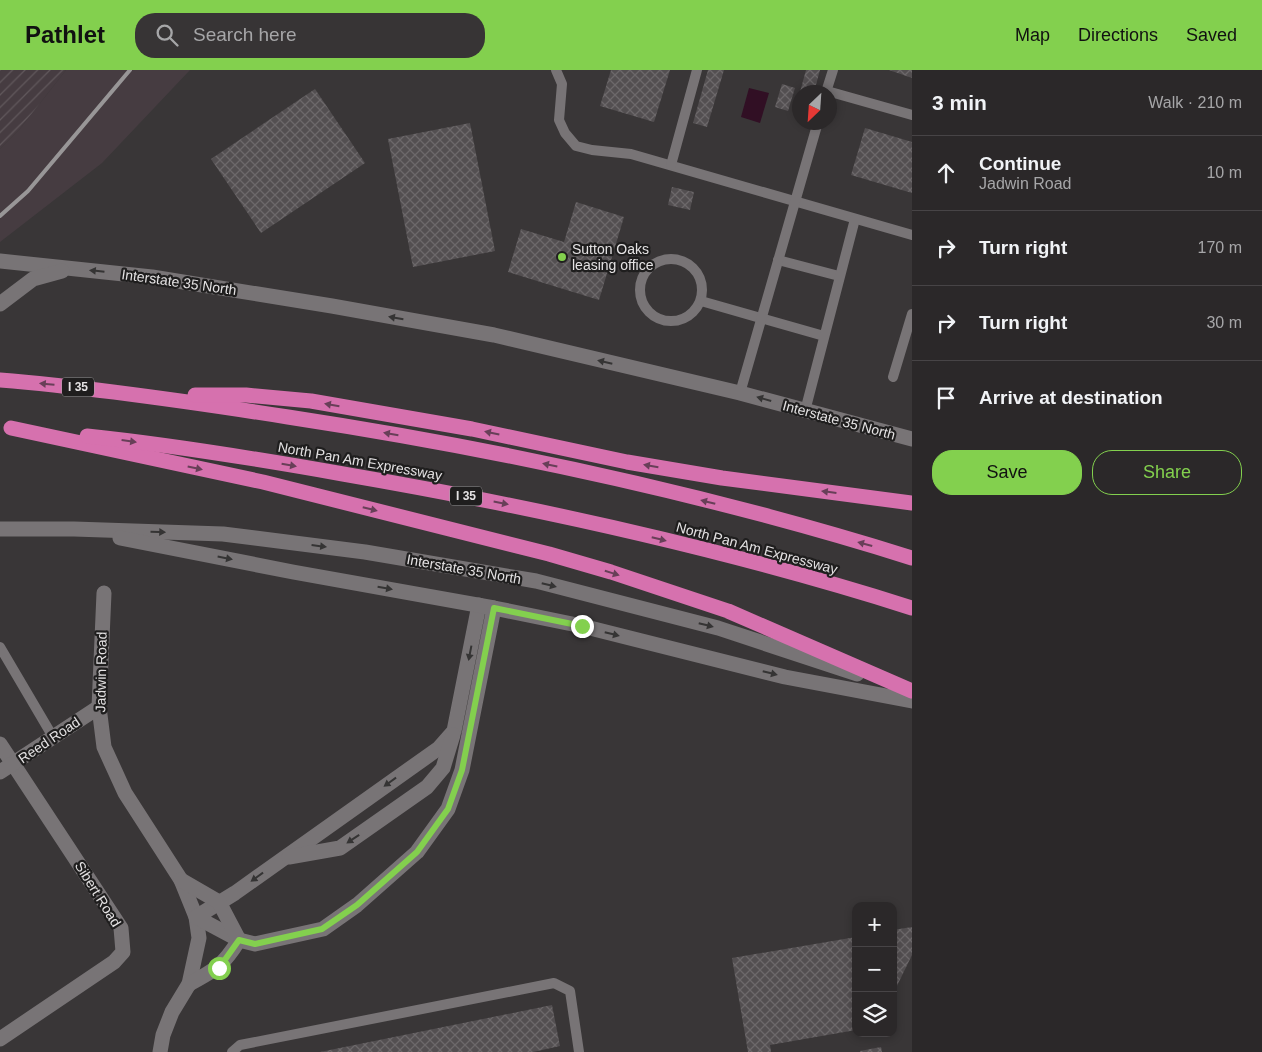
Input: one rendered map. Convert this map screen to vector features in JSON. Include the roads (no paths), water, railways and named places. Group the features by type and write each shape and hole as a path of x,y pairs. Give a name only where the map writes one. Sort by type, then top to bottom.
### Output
{"highway":[{"name":"I 35","path":"4,380 148,395 356,427 469,448 627,481 728,506 912,558"},
{"path":"148,395 246,394 311,401 472,429 628,462 722,478 912,503"},
{"path":"5,428 263,482 575,562 728,611 912,693"},
{"name":"North Pan Am Expressway","path":"5,428 116,439 271,462 505,504 622,529 768,566 912,608"}],"main road":[{"name":"Interstate 35 North","path":"0,261 152,277 477,332 740,393 912,439"},
{"path":"0,304 33,279 71,268"},
{"name":"Interstate 35 North","path":"0,529 74,529 223,534 365,552 536,582 718,628 912,693"},
{"path":"74,529 582,626 786,677 912,701"},
{"name":"Jadwin Road","path":"104,593 99,707 104,747 125,793 181,880 196,917 198,938 189,984 172,1012 163,1035 160,1052"},
{"path":"284,858 340,848 427,787 443,768 454,731 479,605"},
{"path":"454,731 439,748 284,858 196,917 239,940 255,944 322,929 357,905 417,852 448,809 462,770 494,608"},
{"name":"Reed Road","path":"0,772 99,707"},
{"path":"0,744 13,764"},
{"name":"Sibert Road","path":"0,1039 114,962 123,952 121,928 13,764"},
{"name":"Jadwin Road","path":"181,880 219,902"},
{"path":"219,902 239,940"},
{"path":"189,984 219,968 239,940"}],"lane":[{"path":"556,70 562,84 559,120 565,133 576,146 592,150 631,154 912,235"},
{"path":"671,166 697,70"},
{"path":"829,85 833,70"},
{"path":"837,95 912,115"},
{"path":"740,393 816,130"},
{"path":"805,411 855,219"},
{"path":"669,259 682,260 692,266 700,276 702,288 701,301 695,311 685,318 673,322 660,320 650,313 642,303 639,292 641,279 648,269 658,261 669,259"},
{"path":"778,260 840,276"},
{"path":"701,301 824,336"},
{"path":"893,377 912,314"},
{"path":"0,647 53,737"},
{"path":"232,1052 240,1045 554,983 570,991 579,1052"}],"railway":[{"path":"0,216 28,191 130,70"}],"place":[{"name":"Sutton Oaks leasing office","path":"562,257"}]}
